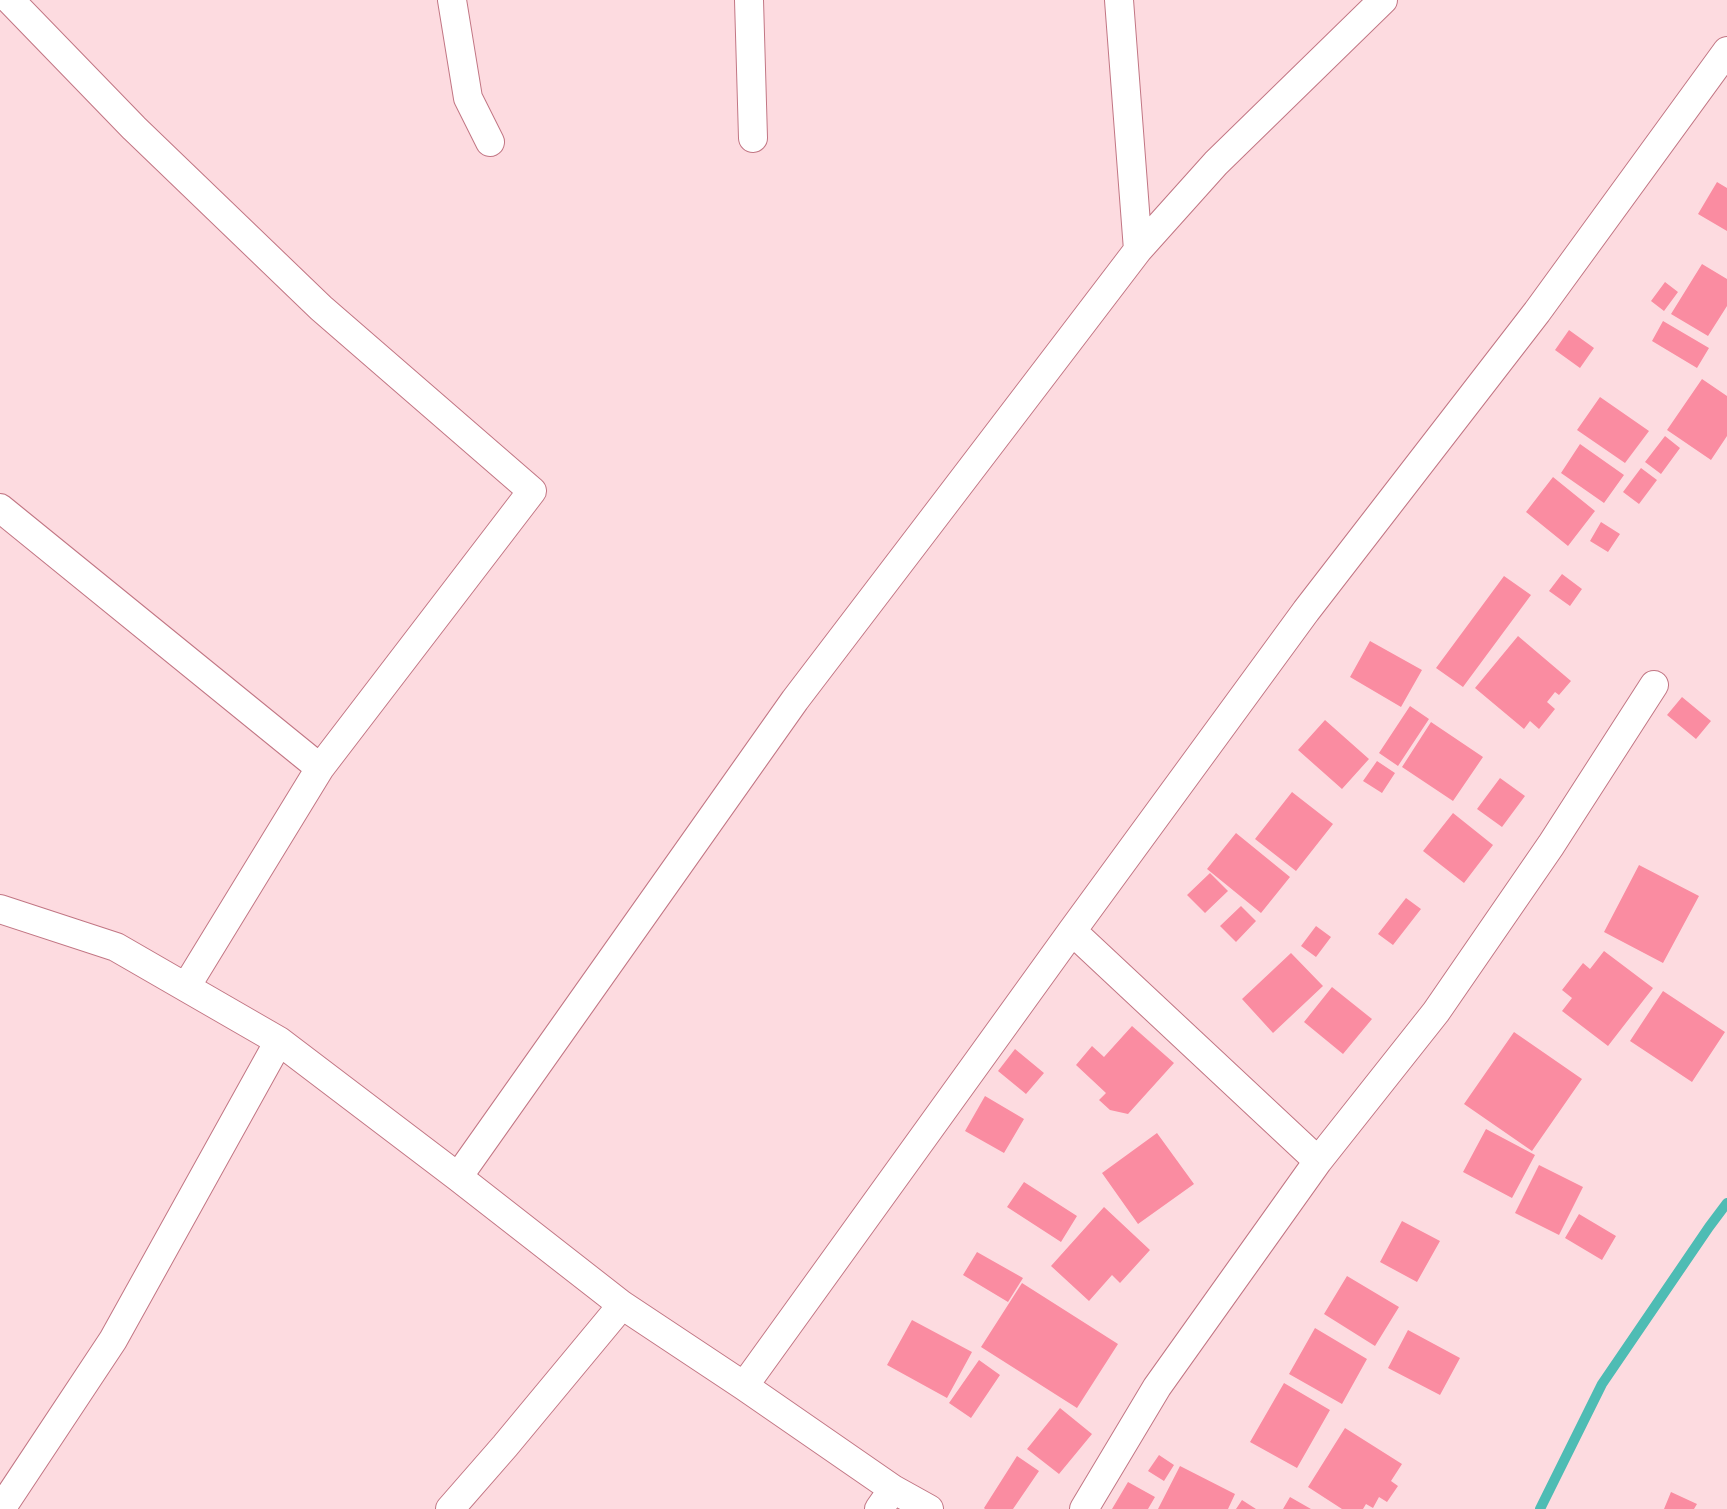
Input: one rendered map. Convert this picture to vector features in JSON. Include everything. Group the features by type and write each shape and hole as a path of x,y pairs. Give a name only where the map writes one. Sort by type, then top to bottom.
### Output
{"street":[{"path":"10,0 134,128 321,308 532,491 320,768 186,987"},
{"path":"452,0 468,98 490,142"},
{"path":"749,0 753,138"},
{"path":"1119,0 1138,250"},
{"path":"458,1177 795,700 1138,250 1216,164 1383,0"},
{"path":"744,1386 1306,610 1538,312 1727,51"},
{"path":"0,508 320,768"},
{"path":"1084,1509 1157,1386 1318,1161 1436,1012 1551,845 1654,685"},
{"path":"0,909 116,947 279,1041 622,1305 744,1386 886,1499 930,1509"},
{"path":"1072,931 1318,1161"},
{"path":"1,1509 113,1340 279,1041"},
{"path":"450,1509 622,1305"}],"building":[{"path":"1717,182 1727,188 1727,231 1698,214"},
{"path":"1702,264 1727,279 1727,306 1708,336 1671,314"},
{"path":"1665,282 1678,292 1664,311 1651,301"},
{"path":"1663,321 1709,348 1697,368 1652,341"},
{"path":"1569,330 1594,348 1580,368 1555,350"},
{"path":"1702,379 1727,396 1727,436 1711,460 1667,430"},
{"path":"1600,397 1649,431 1625,463 1577,430"},
{"path":"1665,436 1680,448 1661,474 1645,462"},
{"path":"1580,444 1624,475 1604,503 1561,473"},
{"path":"1641,468 1657,480 1639,504 1623,492"},
{"path":"1553,477 1595,511 1568,546 1526,512"},
{"path":"1601,522 1620,534 1608,552 1590,541"},
{"path":"1562,574 1582,589 1570,606 1549,591"},
{"path":"1504,576 1531,595 1463,687 1436,668"},
{"path":"1518,636 1571,681 1559,695 1555,692 1547,702 1555,709 1539,729 1530,721 1524,729 1475,688"},
{"path":"1370,641 1422,670 1401,707 1350,677"},
{"path":"1682,697 1711,721 1696,739 1667,715"},
{"path":"1410,706 1429,719 1398,766 1379,753"},
{"path":"1325,720 1369,759 1342,789 1298,750"},
{"path":"1431,722 1483,757 1453,801 1402,767"},
{"path":"1377,761 1395,773 1382,793 1363,781"},
{"path":"1500,778 1525,796 1502,827 1477,809"},
{"path":"1292,792 1333,824 1296,871 1255,839"},
{"path":"1453,813 1493,845 1464,883 1423,851"},
{"path":"1236,833 1290,877 1261,913 1207,869"},
{"path":"1639,865 1699,896 1663,963 1604,932"},
{"path":"1210,873 1228,891 1205,913 1187,895"},
{"path":"1406,898 1421,909 1393,945 1378,934"},
{"path":"1241,906 1256,921 1236,942 1220,926"},
{"path":"1316,926 1331,937 1316,957 1301,946"},
{"path":"1604,951 1653,988 1608,1046 1562,1011 1572,998 1562,990 1583,963 1590,969"},
{"path":"1291,953 1323,986 1273,1033 1242,999"},
{"path":"1332,987 1372,1019 1343,1054 1304,1022"},
{"path":"1663,991 1725,1032 1692,1082 1630,1041"},
{"path":"1132,1026 1174,1063 1128,1114 1110,1110 1099,1100 1106,1093 1076,1065 1092,1046 1104,1057"},
{"path":"1514,1032 1582,1079 1532,1151 1464,1104"},
{"path":"1015,1049 1044,1073 1026,1094 998,1071"},
{"path":"985,1096 1024,1119 1004,1153 965,1131"},
{"path":"1486,1129 1535,1155 1512,1198 1463,1172"},
{"path":"1157,1133 1194,1184 1138,1224 1102,1173"},
{"path":"1539,1165 1583,1187 1559,1235 1515,1213"},
{"path":"1024,1182 1077,1216 1061,1242 1007,1207"},
{"path":"1104,1207 1150,1250 1120,1283 1112,1275 1089,1301 1051,1266"},
{"path":"1579,1214 1616,1236 1602,1260 1565,1238"},
{"path":"1402,1221 1440,1241 1417,1282 1380,1262"},
{"path":"977,1252 1023,1278 1008,1302 963,1275"},
{"path":"1347,1276 1399,1307 1375,1346 1324,1314"},
{"path":"1022,1283 1118,1344 1077,1408 981,1347"},
{"path":"912,1320 972,1352 947,1398 887,1365"},
{"path":"1315,1328 1367,1359 1342,1404 1289,1374"},
{"path":"1408,1330 1460,1358 1440,1395 1388,1368"},
{"path":"979,1360 1000,1375 971,1418 949,1403"},
{"path":"1284,1383 1330,1410 1297,1468 1250,1442"},
{"path":"1060,1408 1092,1434 1059,1474 1027,1449"},
{"path":"1345,1428 1402,1464 1391,1481 1398,1486 1387,1502 1379,1497 1373,1508 1366,1504 1363,1509 1342,1509 1308,1487"},
{"path":"1159,1455 1174,1465 1164,1481 1148,1471"},
{"path":"1017,1456 1039,1471 1013,1509 985,1509 984,1508"},
{"path":"1180,1466 1235,1494 1228,1509 1158,1509"},
{"path":"1128,1482 1155,1497 1148,1509 1112,1509"},
{"path":"1671,1492 1697,1504 1694,1509 1664,1509"},
{"path":"1290,1497 1311,1509 1283,1509"},
{"path":"1242,1500 1256,1509 1236,1509"}],"waterway":[{"path":"1540,1509 1602,1384 1727,1203"}]}
